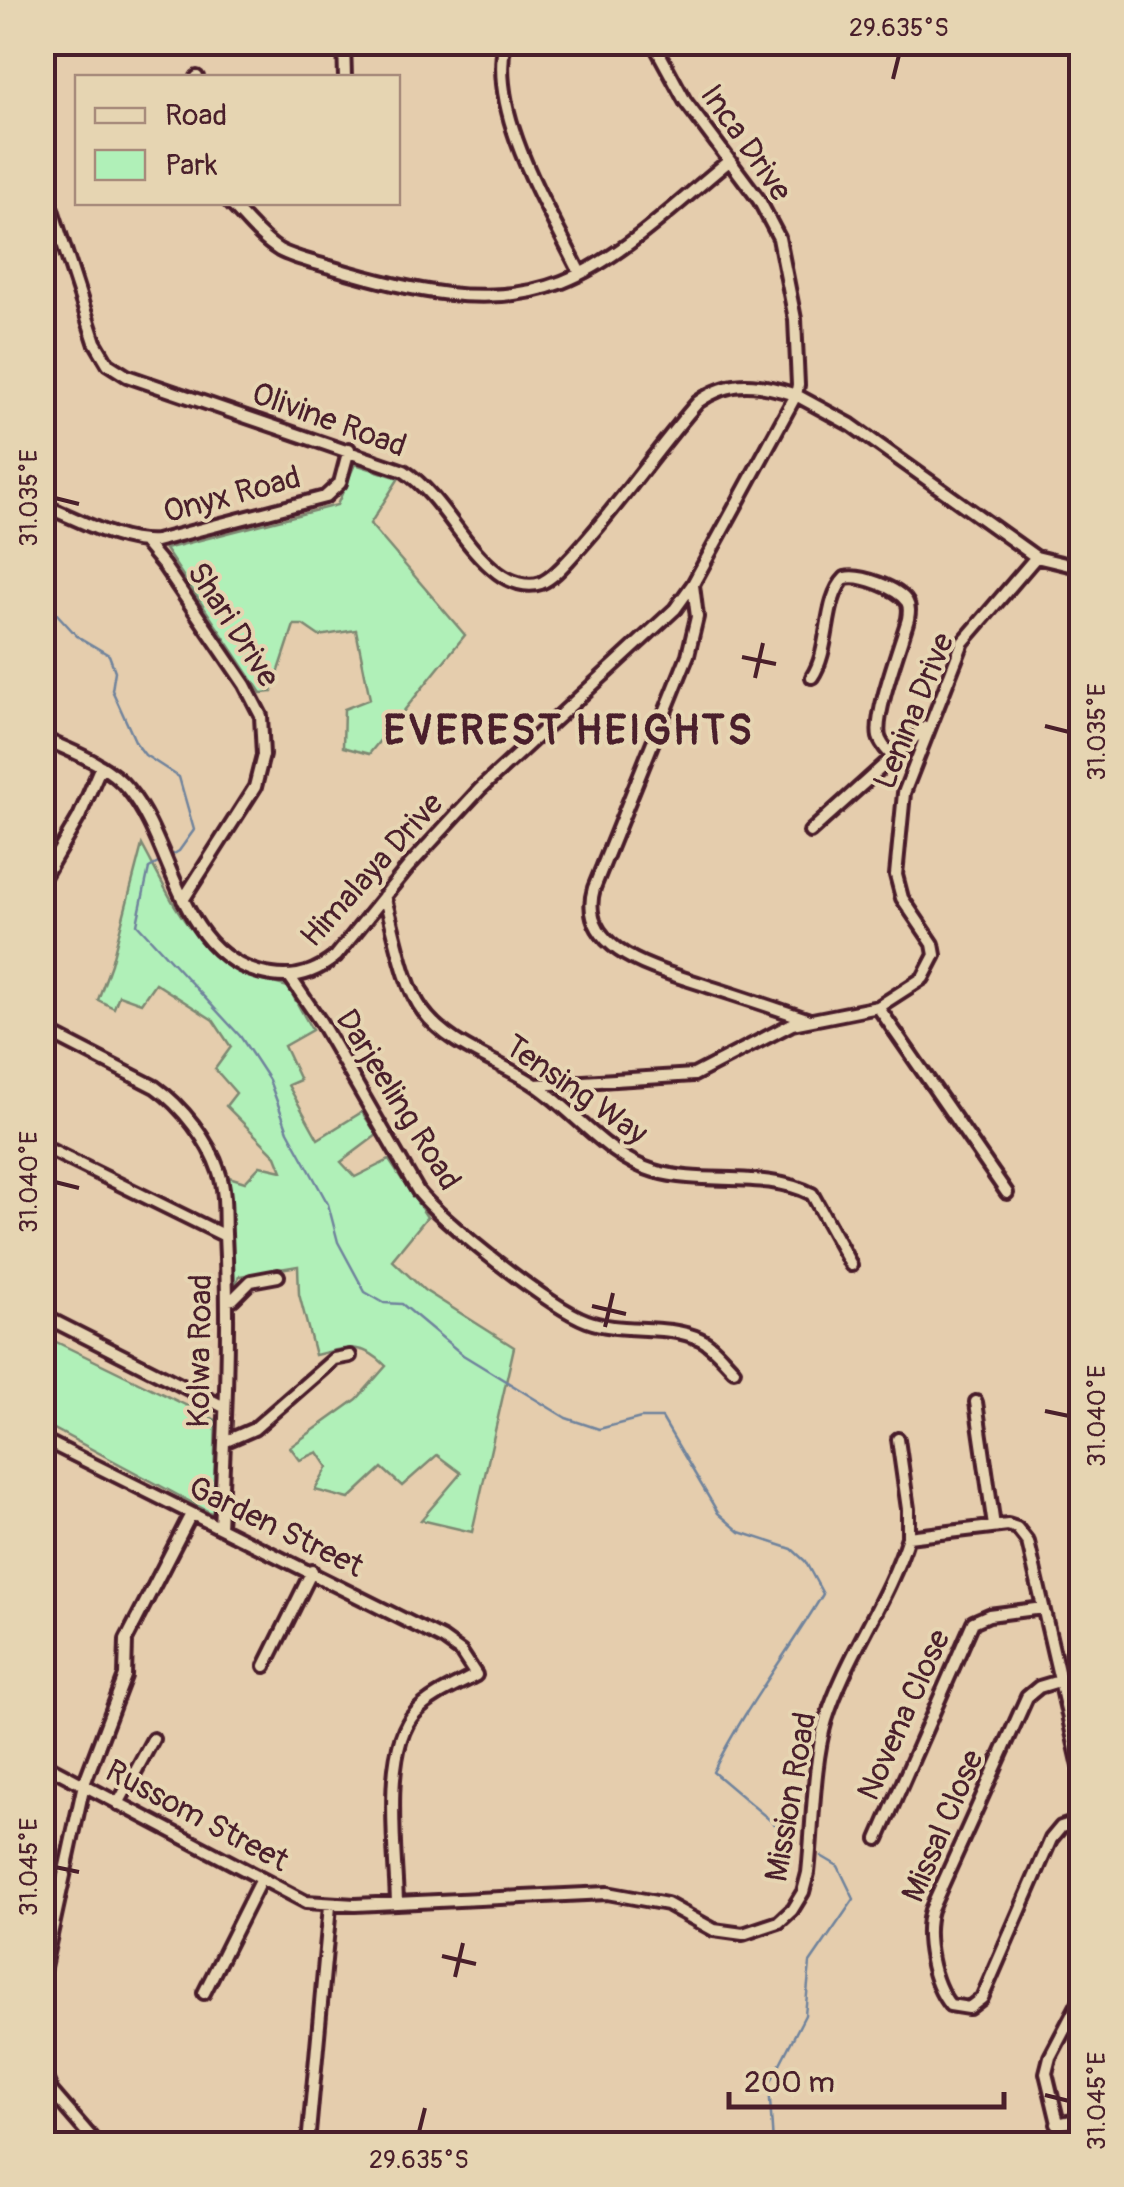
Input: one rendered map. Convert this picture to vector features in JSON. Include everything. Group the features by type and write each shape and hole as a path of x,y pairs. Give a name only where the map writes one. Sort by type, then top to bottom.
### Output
{"street":[{"path":"344,42 345,75"},
{"path":"505,42 504,82 520,148 580,273"},
{"name":"Inca Drive","path":"652,42 685,102 759,200 779,238 797,336 800,370 796,395"},
{"path":"233,205 268,242 287,254 400,287 464,295 526,292 563,282 615,252 729,161"},
{"name":"Olivine Road","path":"42,167 94,342 108,364 127,376 386,462 416,479 493,568 514,582 539,584 559,570 598,528 698,402 712,392 737,383 796,395"},
{"path":"796,395 851,425 1036,557 1082,568"},
{"name":"Himalaya Drive","path":"42,738 100,766 130,790 194,921 226,954 265,974 290,977 324,966 480,789 675,609 693,584 796,395"},
{"name":"Onyx Road","path":"42,505 144,542 325,496 340,483 349,449"},
{"name":"Shari Drive","path":"144,542 245,685 261,716 264,755 255,786 183,900"},
{"name":"Lenina Drive","path":"878,1007 923,978 934,955 929,935 902,898 896,875 904,793 963,642 1036,557"},
{"path":"812,678 821,661 836,588 845,578 866,577 905,600 908,619 879,731 879,739 893,756"},
{"path":"693,584 697,617 688,655 594,888 589,904 591,916 598,930 627,957 807,1019"},
{"path":"810,832 930,723"},
{"path":"42,880 79,817 100,766"},
{"name":"Tensing Way","path":"384,896 412,992 422,1010 457,1040 536,1086 622,1154 654,1172 784,1185 812,1194 851,1265"},
{"name":"Darjeeling Road","path":"290,977 320,1021 418,1191 438,1214 566,1311 604,1326 691,1336 711,1346 734,1370"},
{"path":"536,1086 694,1075 807,1019 878,1007 1007,1194"},
{"name":"Kolwa Road","path":"42,1029 156,1087 170,1098 219,1170 227,1300 220,1527"},
{"path":"42,1146 225,1236"},
{"path":"227,1300 251,1281 278,1276"},
{"path":"42,1314 224,1407"},
{"path":"224,1442 254,1429 334,1359 350,1356"},
{"path":"976,1402 994,1526"},
{"name":"Garden Street","path":"42,1438 455,1646 476,1675 415,1713 398,1742 394,1782 397,1903"},
{"path":"898,1439 908,1537 1008,1525 1024,1534 1082,1775"},
{"path":"42,1976 84,1784 120,1693 126,1640 192,1514"},
{"name":"Mission Road","path":"330,1906 607,1893 667,1904 726,1934 743,1934 779,1922 803,1892 808,1873 825,1724 872,1615 895,1574 908,1537"},
{"path":"265,1666 312,1572"},
{"name":"Novena Close","path":"878,1839 972,1622 989,1615 1043,1608"},
{"name":"Missal Close","path":"1059,1681 1040,1686 1027,1697 931,1910 928,1941 940,1986 950,2004 969,2008 982,1998 1051,1839 1061,1827 1082,1820"},
{"path":"118,1804 153,1738"},
{"name":"Russom Street","path":"42,1763 306,1902 330,1906"},
{"path":"204,1992 261,1878"},
{"path":"308,2144 330,1906"},
{"path":"1063,2144 1046,2080 1047,2066 1082,1996"},
{"path":"42,2069 52,2092 97,2144"},
{"path":"1057,2124 1082,2120"},
{"path":"42,2134 47,2144"}],"green space":[{"path":"355,464 399,478 370,524 465,635 369,754 343,747 344,709 370,699 356,630 319,636 303,625 294,625 272,692 261,693 165,549 337,505"},
{"path":"142,845 182,918 213,952 258,978 288,987 312,1030 284,1046 300,1080 288,1085 318,1139 362,1112 377,1135 341,1162 355,1177 389,1160 427,1217 392,1260 424,1290 514,1347 472,1532 421,1520 461,1473 437,1455 402,1486 382,1468 349,1499 315,1490 328,1467 318,1452 300,1460 290,1447 357,1399 386,1366 369,1353 353,1348 315,1355 299,1294 298,1266 239,1276 234,1289 229,1177 245,1182 260,1166 282,1171 276,1156 226,1106 236,1093 215,1069 231,1047 213,1020 155,983 141,1003 119,995 114,1008 98,1000"},
{"path":"42,1335 216,1420 213,1514 43,1423"}],"waterway":[{"path":"42,605 56,613 77,636 109,655 115,671 112,690 136,743 145,755 179,777 194,830 179,851 167,858"},
{"path":"160,862 149,868 137,924 240,1036 269,1080 288,1131 328,1204 338,1242 365,1292 384,1303 402,1304 463,1355 566,1418 599,1429 641,1418 662,1418 718,1513 740,1532 792,1549 805,1561 823,1594 713,1772 796,1842"},
{"path":"773,2144 769,2085 805,2015 810,1963 854,1899 838,1866 821,1856"}],"district":[{"name":"EVEREST HEIGHTS","path":"569,731"}]}
